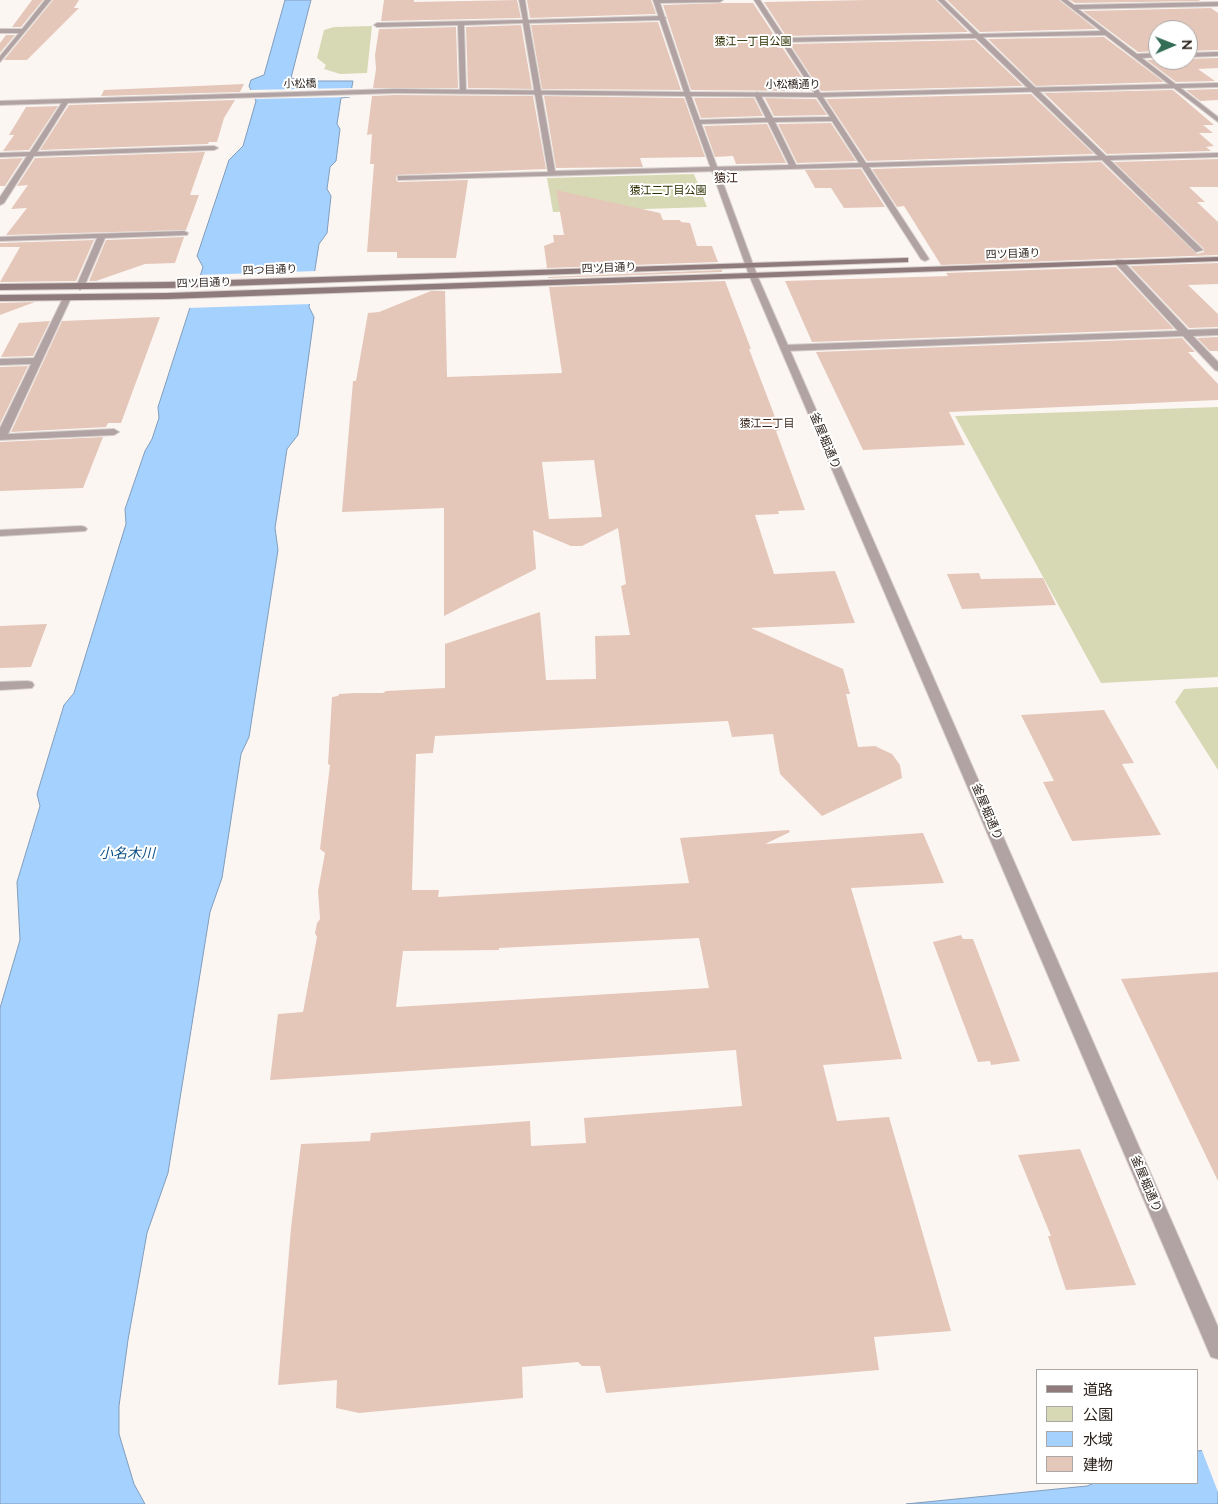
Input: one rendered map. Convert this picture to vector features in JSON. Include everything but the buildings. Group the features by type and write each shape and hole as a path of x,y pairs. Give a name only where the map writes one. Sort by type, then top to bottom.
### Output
{"main road":[{"path":"1189,250 1208,250"},
{"name":"四ツ目通り","path":"1033,256 1170,251"},
{"name":"四ツ目通り","path":"0,298 168,296 340,289 752,270 935,259"},
{"name":"四ツ目通り","path":"341,279 1218,259"},
{"name":"四つ目通り","path":"169,285 341,279"},
{"name":"四ツ目通り","path":"0,287 169,285"}],"street":[{"path":"0,60 48,0"},
{"path":"522,0 552,173"},
{"path":"656,1 720,0"},
{"path":"757,0 925,259"},
{"path":"941,0 1199,250"},
{"path":"1064,0 1173,86 1217,118"},
{"path":"1141,0 1149,6"},
{"name":"釜屋堀通り","path":"656,1 697,122 752,270 1218,1350"},
{"path":"1074,7 1218,4"},
{"path":"377,25 663,18"},
{"path":"462,23 464,91"},
{"path":"0,31 24,31"},
{"path":"784,40 1108,34"},
{"path":"1198,55 1218,54"},
{"path":"1135,56 1148,56"},
{"name":"小松橋通り","path":"368,92 396,90 818,95 1218,84"},
{"name":"小松橋","path":"233,96 368,92"},
{"path":"757,94 794,167"},
{"path":"0,103 233,96"},
{"path":"0,203 66,101"},
{"path":"697,122 834,120"},
{"path":"0,155 214,148"},
{"path":"401,178 1218,155"},
{"path":"0,239 184,234"},
{"path":"80,287 102,236"},
{"path":"1120,262 1218,368"},
{"path":"68,298 1,437 114,432"},
{"path":"785,348 1218,332"},
{"path":"0,362 37,361"},
{"path":"0,532 81,529"},
{"path":"0,686 27,685"}],"green space":[{"path":"372,26 367,73 340,74 324,69 326,65 317,58 324,30 334,27"},
{"name":"猿江二丁目公園","path":"694,174 707,207 553,212 547,178"},
{"path":"1218,407 1218,677 1101,683 955,416"},
{"path":"1218,687 1218,770 1175,702 1184,689"}],"water":[{"name":"小名木川","path":"285,0 311,0 291,78 306,81 353,81 350,97 341,98 337,124 340,129 336,161 330,167 327,189 331,196 327,233 319,244 309,307 314,317 298,435 287,449 275,528 278,550 249,737 241,754 222,878 210,912 168,1173 147,1233 128,1340 119,1406 119,1434 134,1484 145,1504 0,1504 0,1008 20,940 17,882 40,806 37,794 64,705 74,693 126,524 125,509 145,451 152,439 159,418 158,407 203,267 197,256 229,160 243,146 256,101 249,86 251,80 264,75"},
{"path":"1218,1449 1218,1504 906,1504 1092,1484 1198,1484 1198,1451"}],"pier":[{"path":"354,88 352,97 252,99 248,90"},
{"path":"317,271 312,304 187,308 198,275"},
{"path":"1218,1447 1218,1492 1201,1448"}],"district":[{"name":"猿江","path":"726,178"},
{"name":"猿江二丁目","path":"767,424"}],"park label":[{"name":"猿江一丁目公園","path":"753,42"}]}
